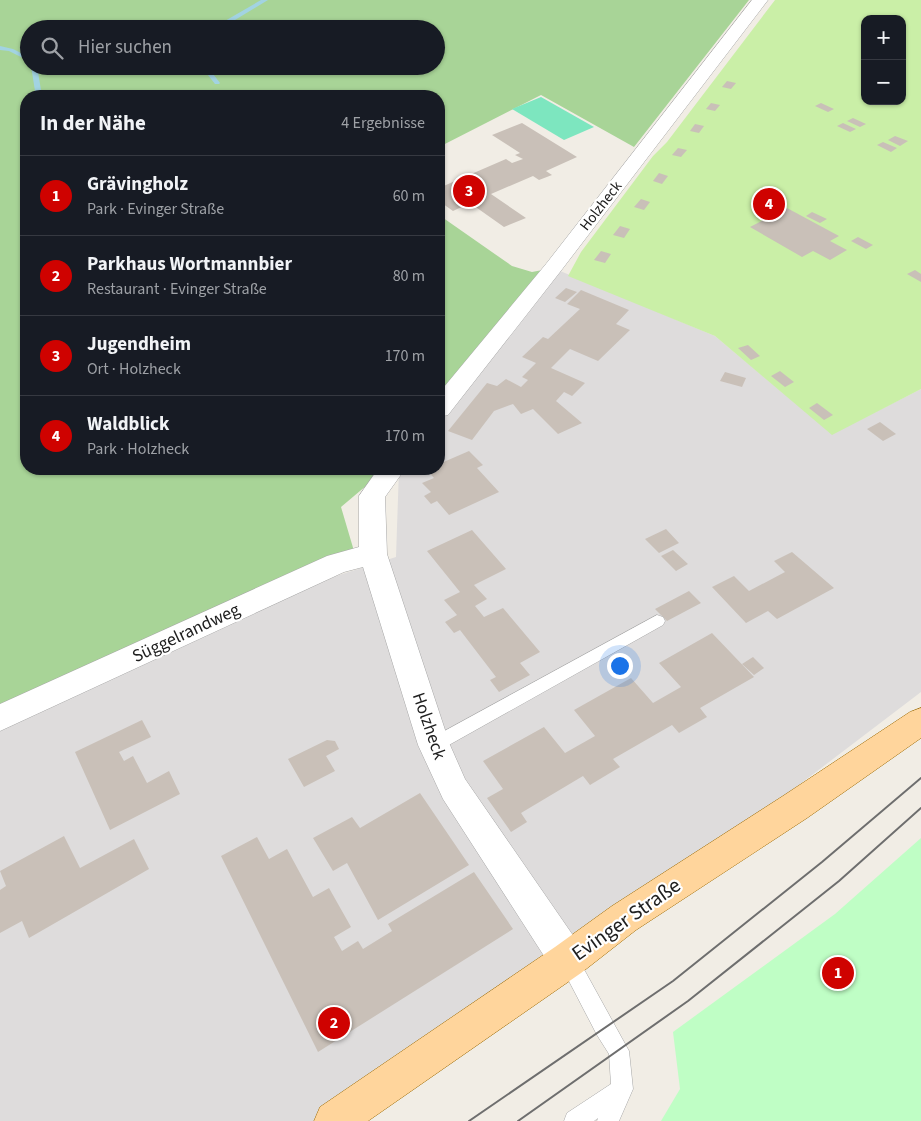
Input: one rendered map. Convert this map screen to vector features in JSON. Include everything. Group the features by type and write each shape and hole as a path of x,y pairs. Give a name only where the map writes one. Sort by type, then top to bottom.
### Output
{"main road":[{"name":"Evinger Straße","path":"334,1121 568,960 624,918 795,807 921,721"}],"street":[{"name":"Holzheck","path":"445,402 553,268 760,0"},
{"name":"Holzheck","path":"388,475 372,496 373,554 434,745 454,790 568,960"},
{"name":"Süggelrandweg","path":"0,718 337,563 373,554"}],"lane":[{"path":"434,745 657,621"},
{"path":"568,960 604,1028 619,1051 622,1089 608,1121"},
{"path":"575,1121 622,1089"}],"shaded area":[{"path":"553,268 715,336 832,434 921,389 921,692 624,918 324,1121 0,1121 0,724 336,576 396,557 399,475 445,475 445,402"}],"green space":[{"path":"0,0 749,0 634,147 541,95 445,144 445,90 20,90 20,475 379,475 341,507 354,551 0,707"},
{"path":"775,0 921,0 921,389 832,435 715,336 568,276 581,252 653,156 667,142"},
{"path":"541,97 594,127 564,140 512,109"},
{"path":"445,219 512,266 532,272 553,268 445,402"},
{"path":"921,838 921,1121 661,1121 680,1089 673,1032 835,914"}],"building":[{"path":"727,81 736,83 731,89 722,87"},
{"path":"711,103 720,105 715,111 706,109"},
{"path":"821,103 834,109 828,112 815,106"},
{"path":"853,118 866,124 860,127 847,121"},
{"path":"522,123 577,157 546,171 552,175 539,180 533,176 491,194 526,218 504,227 470,203 453,211 445,205 445,185 506,159 512,163 523,159 515,155 520,153 492,135"},
{"path":"843,123 856,129 850,132 837,126"},
{"path":"695,124 704,126 699,133 690,131"},
{"path":"895,136 908,141 900,146 888,140"},
{"path":"883,142 897,148 891,152 877,145"},
{"path":"678,148 687,150 681,157 672,155"},
{"path":"659,173 668,176 662,184 653,181"},
{"path":"773,191 787,198 780,202 766,195"},
{"path":"641,199 650,202 644,210 634,207"},
{"path":"787,208 839,236 830,241 847,250 830,260 813,251 802,257 750,227"},
{"path":"812,212 827,219 820,223 806,216"},
{"path":"620,226 630,229 624,238 613,235"},
{"path":"858,237 873,245 866,249 851,241"},
{"path":"601,251 611,254 605,263 594,260"},
{"path":"915,270 921,274 921,282 907,274"},
{"path":"566,288 577,292 565,302 555,298"},
{"path":"581,290 629,310 616,324 630,330 598,361 570,349 551,368 585,383 572,396 564,392 556,401 582,423 558,434 533,409 521,414 513,404 494,411 472,440 448,431 487,383 497,386 506,379 521,387 528,380 522,377 536,363 522,357 543,337 548,339 580,309 567,304"},
{"path":"748,345 760,356 751,360 738,348"},
{"path":"780,371 794,382 785,387 771,376"},
{"path":"725,372 746,378 742,387 720,381"},
{"path":"817,403 833,415 824,420 809,408"},
{"path":"880,422 896,434 883,441 867,429"},
{"path":"469,451 483,465 477,468 499,492 449,515 437,501 431,504 424,496 431,492 422,483 434,478 431,475 445,475 445,461"},
{"path":"666,529 679,543 659,553 645,539"},
{"path":"472,530 506,569 474,585 487,599 475,606 484,617 503,608 540,652 520,663 530,675 499,692 490,680 496,677 460,630 454,633 445,622 457,615 444,600 460,592 427,551"},
{"path":"673,550 688,564 676,571 661,556"},
{"path":"792,552 834,588 777,619 768,611 746,623 712,587 734,576 749,591 785,572 774,561"},
{"path":"689,591 701,603 667,621 655,609"},
{"path":"712,633 754,677 700,708 707,717 679,733 672,725 613,759 620,767 590,785 583,776 521,813 527,822 511,832 487,798 503,789 483,761 544,727 565,753 595,736 574,710 631,678 653,703 681,687 659,663"},
{"path":"753,657 764,668 754,675 742,664"},
{"path":"142,720 151,737 119,752 124,761 133,756 147,783 169,771 180,794 110,830 75,752"},
{"path":"327,740 335,741 339,749 326,756 335,771 304,787 288,759"},
{"path":"420,793 469,865 378,920 347,863 333,871 313,838 352,817 360,828"},
{"path":"64,836 80,868 134,839 149,869 29,938 22,921 0,933 0,890 6,886 0,871"},
{"path":"257,837 269,859 287,849 313,897 329,888 351,927 334,937 342,951 358,941 363,949 392,931 388,924 474,872 513,929 318,1052 221,856"}],"waterway":[{"path":"231,20 265,0"},
{"path":"0,48 20,54"},
{"path":"35,75 38,90"},
{"path":"211,75 217,83"}],"tram line":[{"path":"469,1121 673,981 822,862 921,778"},
{"path":"518,1121 688,1001 839,881 921,808"}],"place":[{"name":"Jugendheim","path":"469,191"},
{"name":"Waldblick","path":"769,204"},
{"name":"Grävingholz","path":"838,973"},
{"name":"Parkhaus Wortmannbier","path":"334,1023"}]}
